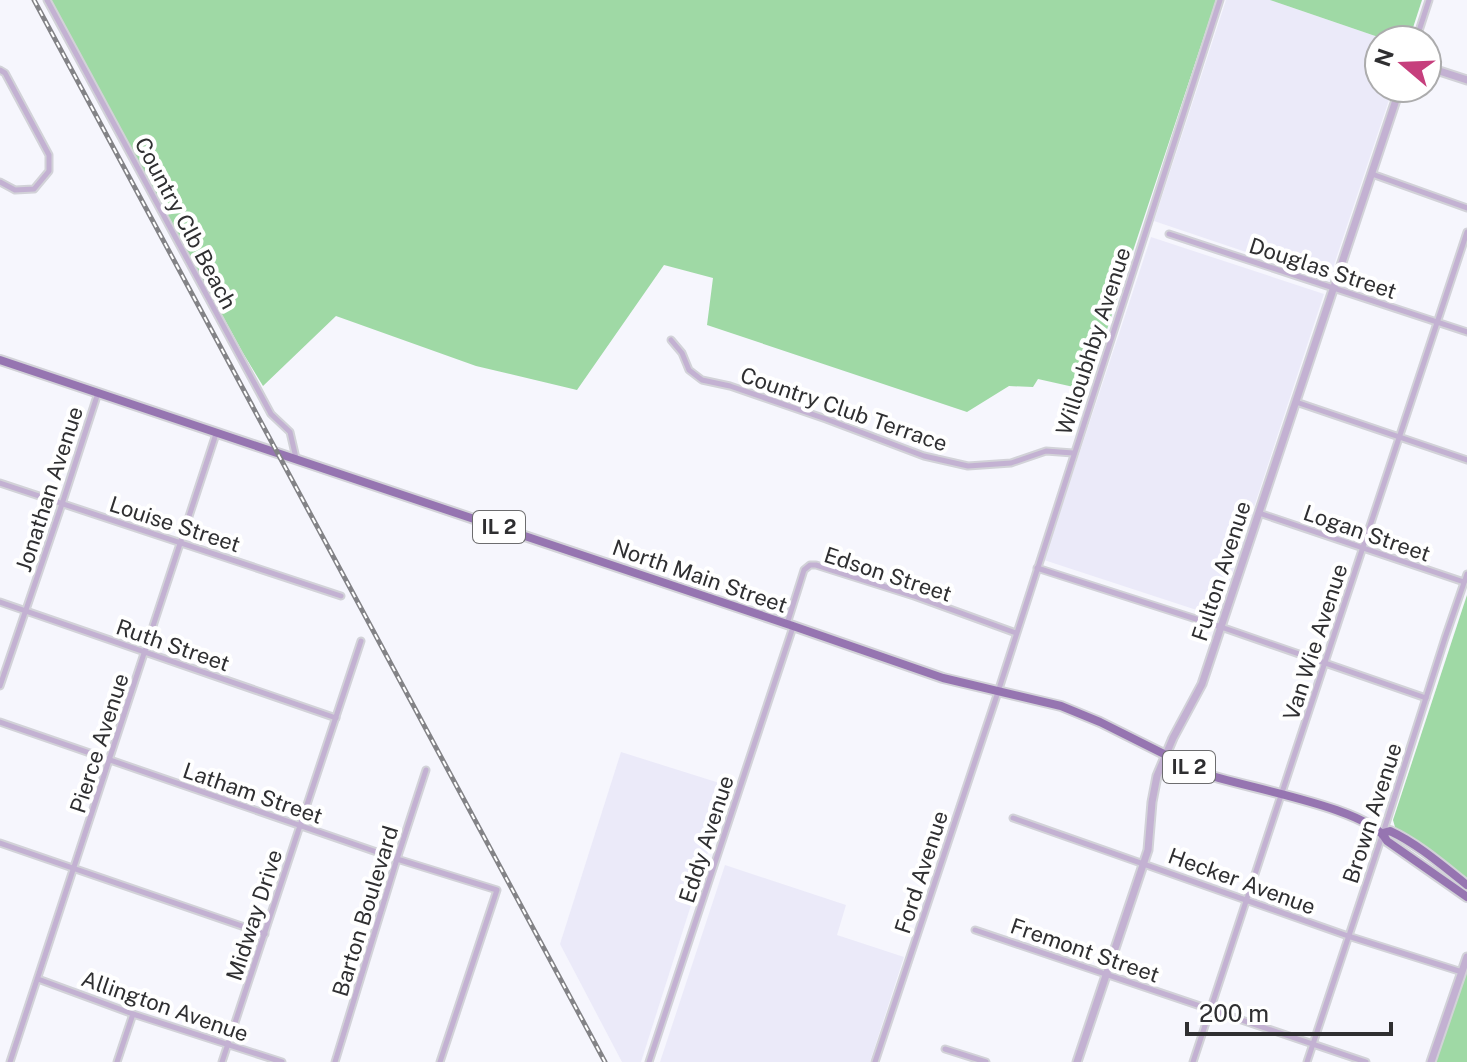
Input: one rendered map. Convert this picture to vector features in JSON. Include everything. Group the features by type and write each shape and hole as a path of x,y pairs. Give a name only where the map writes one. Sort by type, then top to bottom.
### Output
{"main road":[{"name":"North Main Street","path":"0,360 943,678 1068,709 1200,772 1280,793 1366,822 1383,833 1387,841 1467,897"},
{"name":"North Main Street","path":"1383,833 1390,831 1399,835 1467,885"}],"street":[{"name":"Country Clb Beach","path":"47,0 271,414 290,432 296,459"},
{"name":"Willoubhby Avenue","path":"998,692 1220,0"},
{"path":"1421,24 1429,0"},
{"path":"0,70 5,73 49,155 49,171 34,189 15,190 0,182"},
{"path":"1443,72 1467,80"},
{"name":"Fulton Avenue","path":"1077,1062 1148,850 1155,784 1165,755 1202,684 1395,104"},
{"path":"1372,174 1467,208"},
{"name":"Van Wie Avenue","path":"1193,1062 1467,232"},
{"name":"Douglas Street","path":"1169,234 1467,332"},
{"name":"Country Club Terrace","path":"671,340 682,353 689,370 702,380 757,395 924,456 968,466 1011,463 1046,451 1073,453"},
{"name":"Jonathan Avenue","path":"0,686 98,393"},
{"path":"1296,402 1467,460"},
{"name":"Pierce Avenue","path":"10,1062 216,434"},
{"name":"Louise Street","path":"0,483 341,596"},
{"name":"Logan Street","path":"1259,513 1464,582"},
{"name":"Edson Street","path":"790,625 804,570 816,565 1016,633"},
{"path":"1037,568 1426,698"},
{"name":"Brown Avenue","path":"1307,1062 1467,574"},
{"name":"Ruth Street","path":"0,602 336,718"},
{"name":"Eddy Avenue","path":"649,1062 790,625"},
{"name":"Midway Drive","path":"222,1062 361,641"},
{"name":"Ford Avenue","path":"875,1062 998,692"},
{"name":"Latham Street","path":"0,722 397,859 497,890 440,1062"},
{"name":"Barton Boulevard","path":"335,1062 426,770"},
{"name":"Hecker Avenue","path":"1013,818 1348,936 1462,972"},
{"path":"0,843 265,934"},
{"name":"Fremont Street","path":"975,930 1366,1062"},
{"path":"1431,1062 1467,957"},
{"name":"Allington Avenue","path":"38,979 133,1014 282,1062"},
{"path":"117,1062 133,1014"},
{"path":"945,1049 986,1062"}],"shaded area":[{"path":"1226,0 1270,0 1363,32 1363,104 1388,104 1329,280 1154,221"},
{"path":"1151,237 1324,294 1218,617 1044,560"},
{"path":"621,752 729,786 641,1062 622,1062 560,944"},
{"path":"725,865 846,905 837,935 904,957 870,1062 660,1062"}],"green space":[{"path":"50,0 1216,0 1087,390 1038,379 1033,387 1009,386 967,412 707,325 713,278 664,265 577,390 476,366 336,316 263,386"},
{"path":"1270,0 1422,0 1414,24 1363,24 1363,32"},
{"path":"1467,595 1467,882 1395,827 1393,820"},
{"path":"1467,968 1467,1062 1435,1062"}],"railway":[{"path":"34,0 605,1062"}]}
